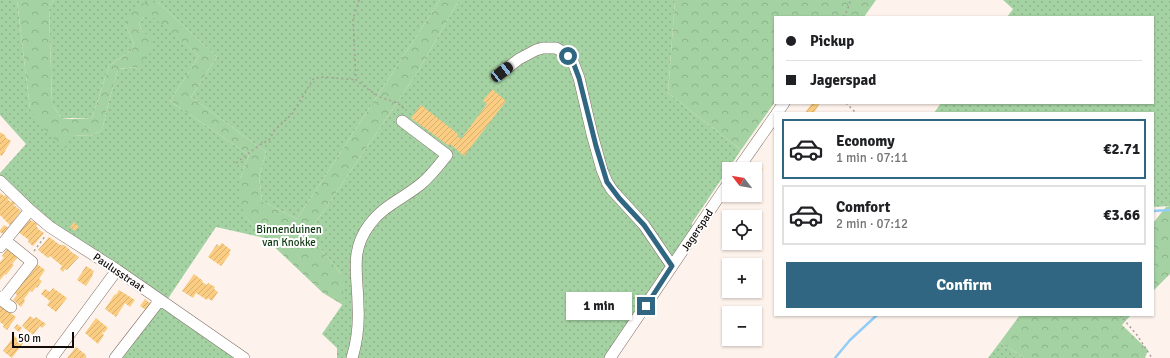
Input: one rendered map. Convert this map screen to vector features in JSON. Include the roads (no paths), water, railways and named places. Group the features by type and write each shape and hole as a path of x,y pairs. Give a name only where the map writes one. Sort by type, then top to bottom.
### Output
{"street":[{"path":"502,72 519,59 543,48 556,48 568,56 573,62 579,78 592,134 607,182 619,198 644,225 672,266"},
{"path":"743,162 774,117"},
{"path":"352,358 359,307 355,270 360,244 364,233 376,217 398,199 422,184 447,155 402,121"},
{"name":"Paulusstraat","path":"0,181 30,210 52,228 117,270 244,358"},
{"name":"Jagerspad","path":"610,358 722,192"},
{"path":"11,307 1,298 6,295 32,262 3,244 30,210"},
{"path":"52,358 117,270"},
{"path":"116,358 160,300"}],"waterway":[{"path":"1154,211 1170,210"},
{"path":"835,358 850,340 876,316"}],"park label":[{"name":"Binnenduinen van Knokke","path":"289,235"}]}
